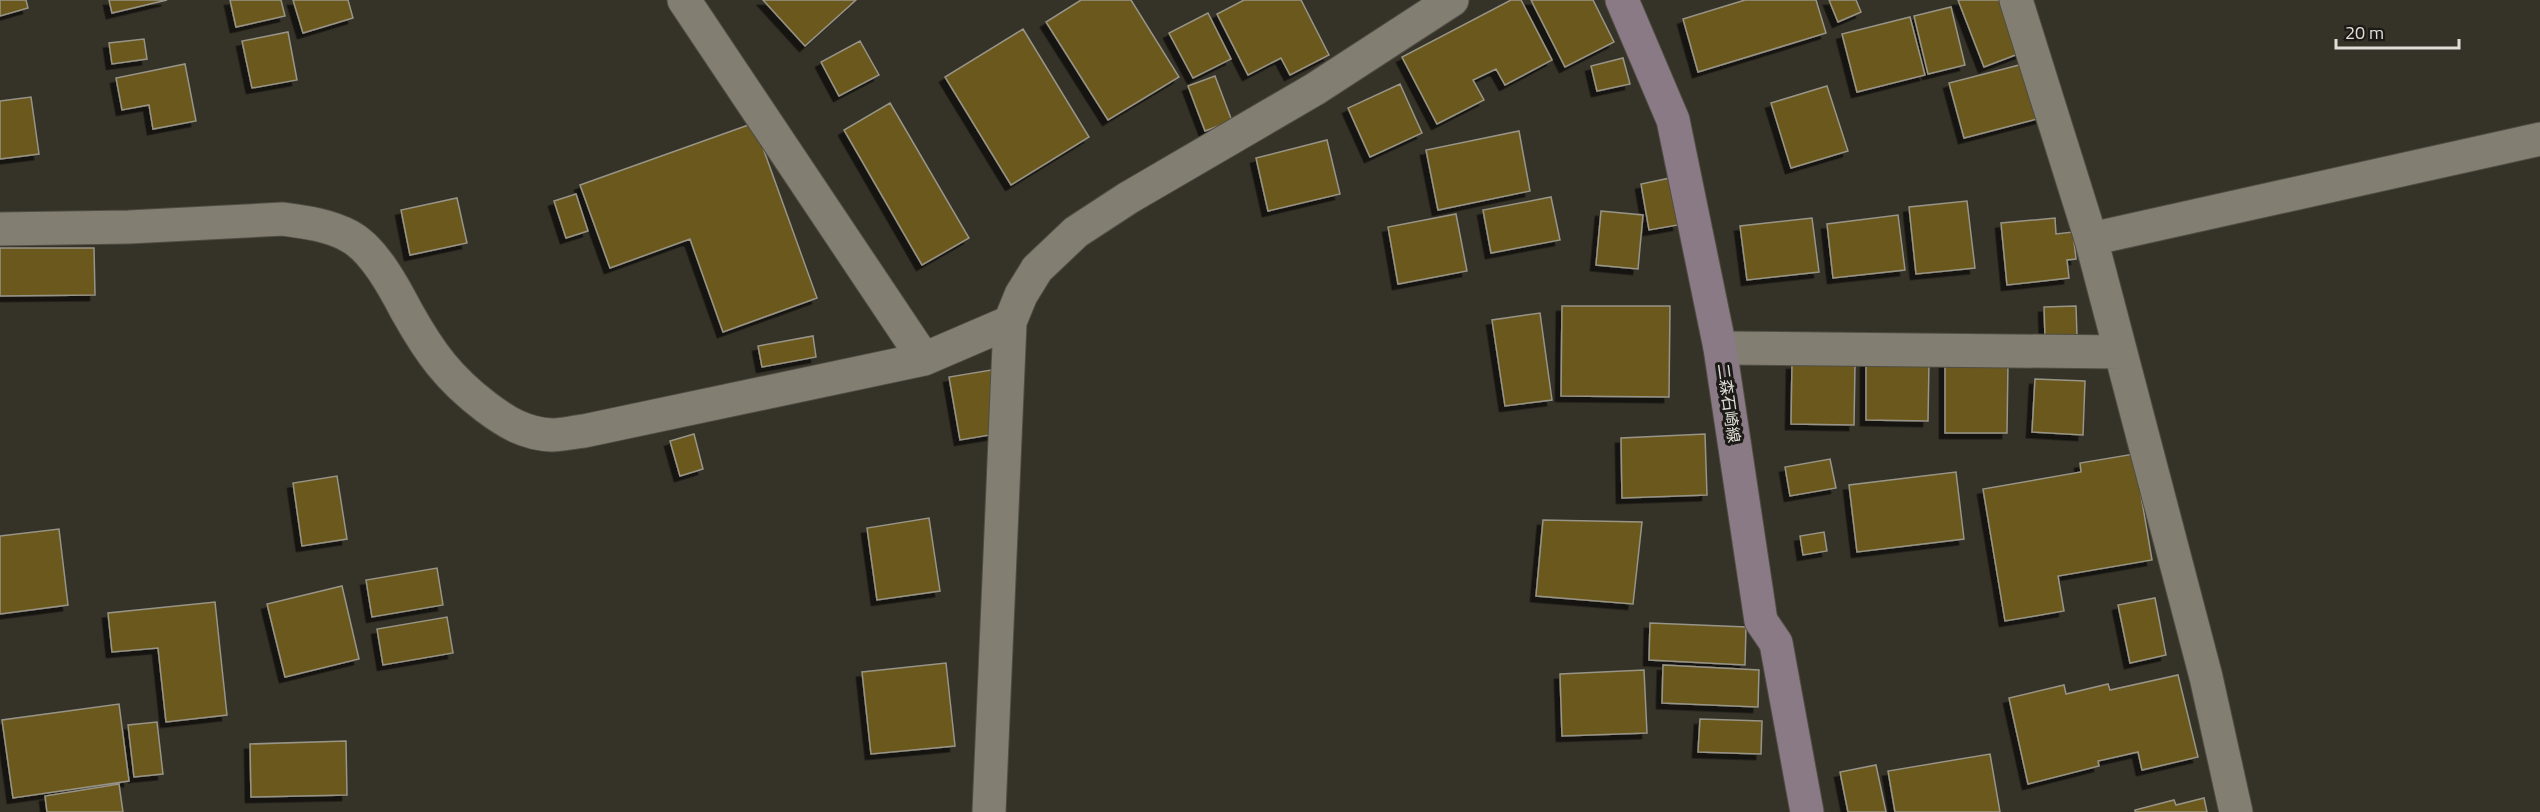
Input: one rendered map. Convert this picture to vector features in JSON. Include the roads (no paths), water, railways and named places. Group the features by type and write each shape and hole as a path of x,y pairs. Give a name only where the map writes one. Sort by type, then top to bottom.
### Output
{"main road":[{"name":"二森石崎線","path":"1622,0 1673,120 1720,348 1761,621 1776,643 1807,812"}],"street":[{"path":"684,0 924,359"},
{"path":"989,812 1010,322 1021,295 1037,269 1076,232 1128,198 1315,90 1452,0"},
{"path":"2016,0 2091,240 2206,677 2236,812"},
{"path":"2091,240 2540,139"},
{"path":"0,229 129,227 283,219 308,222 350,236 372,257 394,287 420,337 436,360 464,390 510,425 553,435 924,359 1010,322"},
{"path":"1720,348 2120,352"}]}
